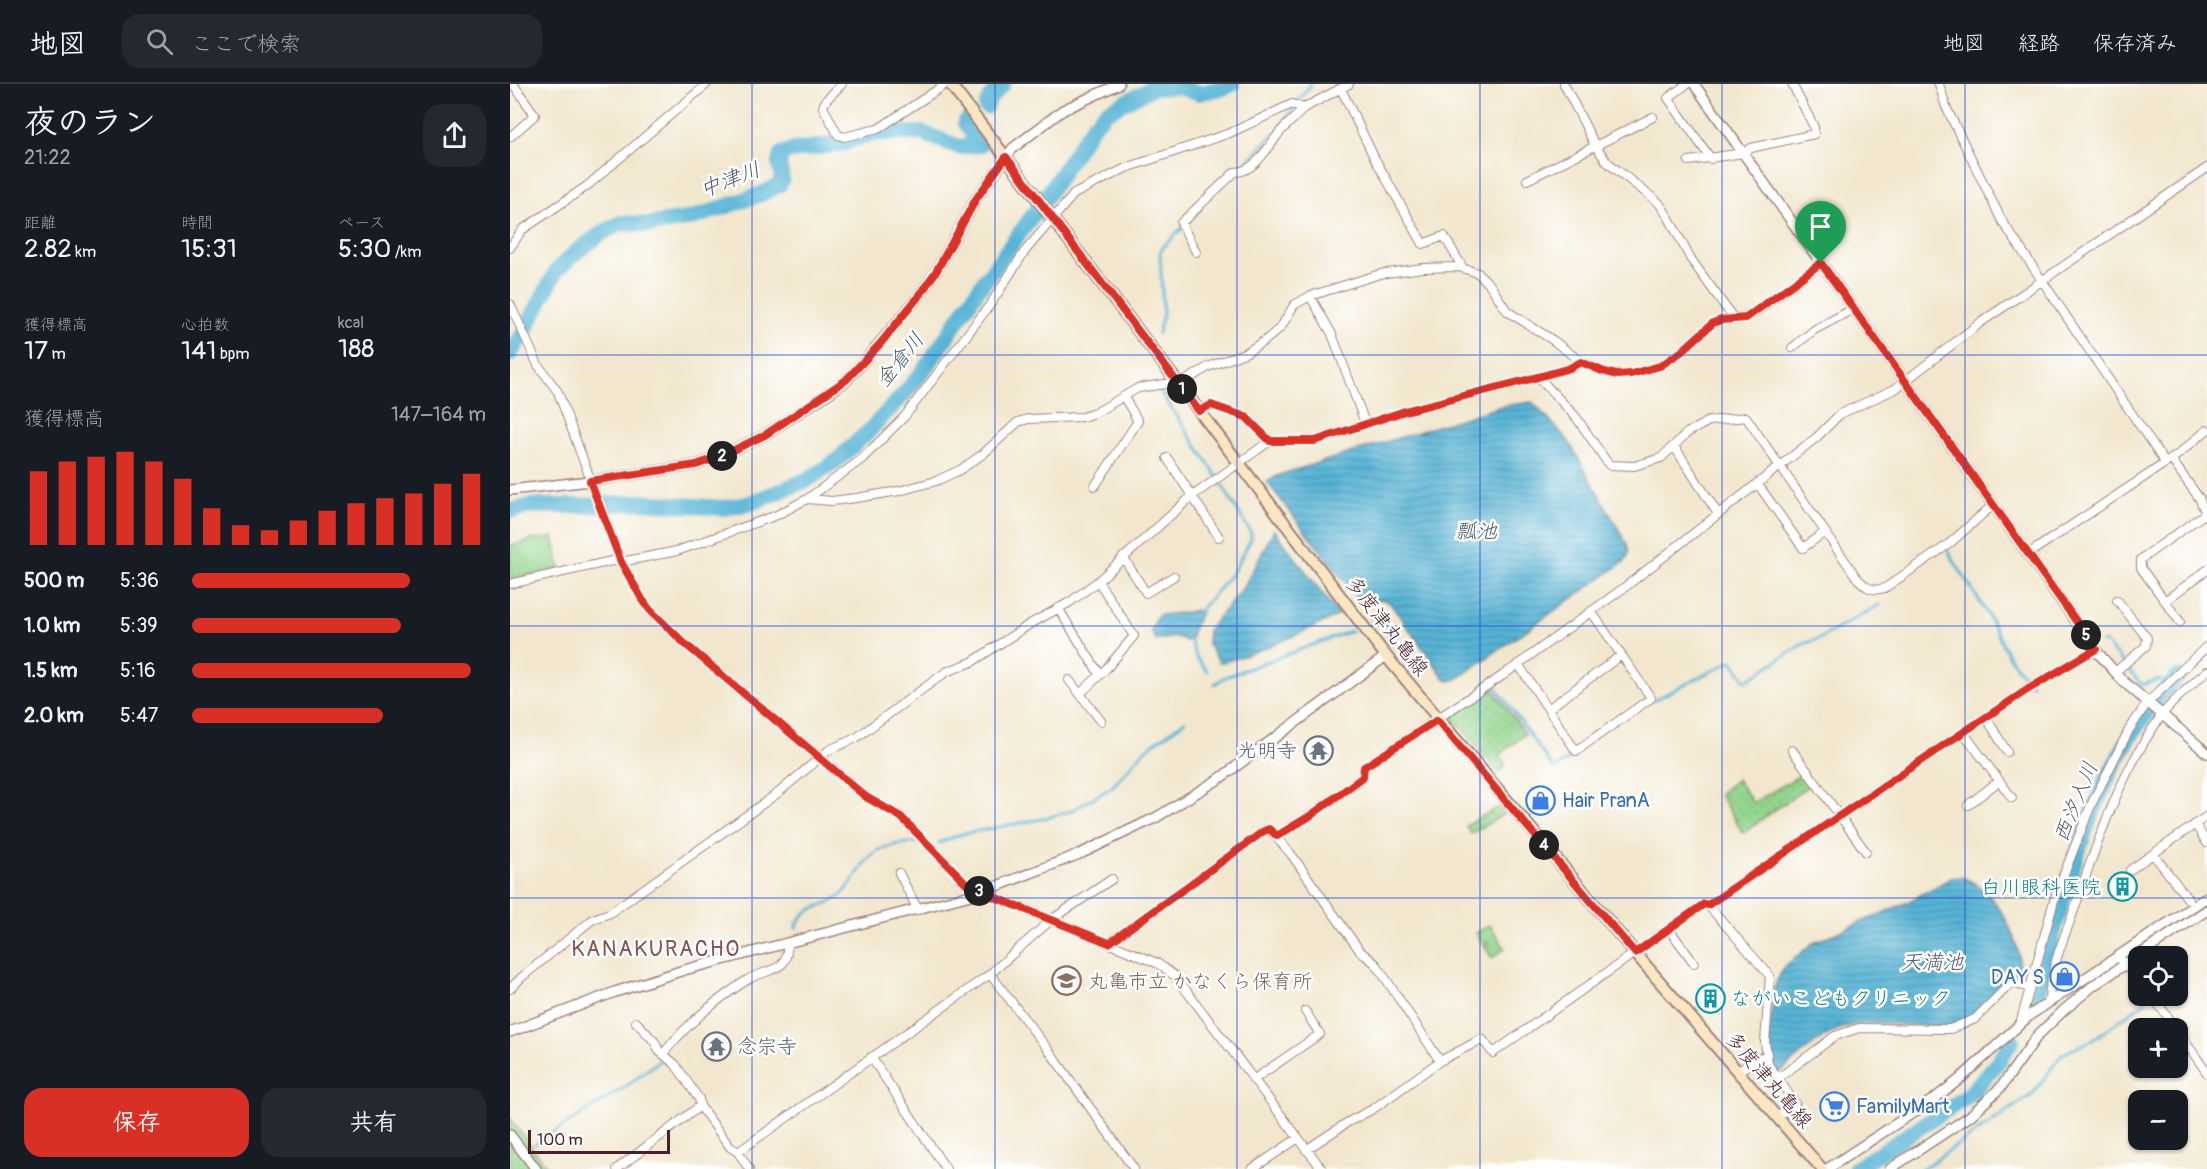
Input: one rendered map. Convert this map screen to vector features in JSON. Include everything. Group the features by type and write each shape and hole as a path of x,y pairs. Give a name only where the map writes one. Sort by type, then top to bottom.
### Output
{"main road":[{"name":"多度津丸亀線","path":"948,84 1437,720 1822,1169"}],"street":[{"path":"510,137 535,115 513,84"},
{"path":"510,248 522,230 587,186 707,84"},
{"path":"842,84 826,100 823,107 838,135 844,137 878,129 948,84"},
{"path":"510,490 592,485 696,465 719,457 765,435 846,380 880,344 937,270 976,199 1013,148 1055,115 1119,84"},
{"path":"510,584 612,561 621,562 677,551 777,515 807,499 862,459 905,416 992,302 1025,251 1074,194 1126,168 1230,133 1298,107 1349,84"},
{"path":"1564,84 1596,146 1607,162 1659,203 1690,258 1734,320"},
{"path":"1687,84 1668,98 1711,159"},
{"path":"1694,84 2096,649 2121,668 2148,703 2207,753"},
{"path":"1689,162 1743,153 1751,148 1814,134 1814,126 1792,84"},
{"path":"1939,84 1946,107 2002,221 2168,461 2199,498 2206,514 2141,559 2141,568 2180,622"},
{"path":"1341,89 1375,159 1423,244 1444,236 1462,268"},
{"path":"1196,252 1181,224 1238,172 1257,161 1282,130 1290,124 1298,107"},
{"path":"1527,180 1653,117"},
{"path":"1277,836 1310,816 1363,777 1364,767 1437,720 1626,587 1817,437 1840,414 1895,389 1980,323 2207,168"},
{"path":"807,499 832,501 848,499 899,491 936,481 968,465 1018,422 1028,419 1083,417 1095,413 1138,388 1185,381 1208,367 1247,352 1281,327 1294,305 1310,296 1380,274 1423,268 1462,268 1478,273 1490,285 1507,311 1554,341 1581,362 1617,375 1655,368 1681,352 1713,323 1746,318 1821,263"},
{"path":"1310,296 1332,334 1365,423"},
{"path":"510,304 538,365 558,392 621,562 650,610 684,643 866,797 901,817 969,886 1157,963 1175,976 1322,1169"},
{"path":"1792,348 1814,330 1853,309"},
{"path":"510,989 593,919 610,913 778,793 829,750 856,738 946,672 972,662 1098,580 1191,497 1270,441 1315,441 1365,423 1570,368 1581,362"},
{"path":"1538,377 1576,417 1609,465 1634,466 1661,458 1687,433 1709,421 1746,417 1857,578 1869,589 1876,591 1885,588 1949,544 1993,505"},
{"path":"1095,486 1138,421 1125,397"},
{"path":"1199,411 1211,405 1246,417 1270,441"},
{"path":"2028,554 2168,461 2195,442 2207,430"},
{"path":"1674,446 1718,514"},
{"path":"1167,458 1219,537"},
{"path":"1757,483 1803,548 1825,532"},
{"path":"1123,557 1146,593 1174,576"},
{"path":"2165,601 2207,570"},
{"path":"1080,694 1134,636 1098,580"},
{"path":"2117,600 2147,638 2146,646 2121,668"},
{"path":"1058,608 1100,675"},
{"path":"1518,664 1576,751 1651,698 1620,656 1592,611"},
{"path":"2020,1024 2055,897 2091,805 2129,730 2148,703 2207,646"},
{"path":"1306,1150 1348,1122 1373,1109 1440,1061 1482,1039 1492,1053 1704,904 1708,905 1963,732 2096,649"},
{"path":"510,1032 615,992 684,970 982,892 1082,853 1157,817 1247,759 1386,656"},
{"path":"1548,709 1620,656"},
{"path":"2049,1002 2049,987 2068,926 2110,809 2162,716 2189,686 2207,671"},
{"path":"1068,680 1101,721"},
{"path":"1986,717 2007,752"},
{"path":"1963,732 2012,798"},
{"path":"1792,750 1866,852"},
{"path":"1968,805 2000,782"},
{"path":"2130,870 2207,816"},
{"path":"2195,824 2207,843"},
{"path":"1109,943 1269,829 1277,836 1360,951 1376,964 1440,1061"},
{"path":"2152,854 2188,899"},
{"path":"899,873 918,910"},
{"path":"738,1152 990,974 1052,920 1112,879"},
{"path":"1827,1169 1934,1099 1960,1079 2020,1024 2049,1002 2207,897"},
{"path":"1708,905 1770,976 1765,1042 1768,1064 1795,1103 1786,1112 1777,1116"},
{"path":"1890,1169 1970,1116 2001,1087 2038,1035 2064,1010 2094,986 2207,910"},
{"path":"1669,928 1694,963"},
{"path":"663,1054 685,1029 722,998 755,976 780,967 785,960 788,943"},
{"path":"2118,956 2128,970"},
{"path":"990,974 1053,1056 1134,1169"},
{"path":"1777,1079 1835,1036 1858,1028 1950,1029 1975,1019 2011,983 2030,988"},
{"path":"1253,1080 1320,1034 1305,1011"},
{"path":"636,1022 663,1054 675,1064 699,1099 700,1106 730,1148 738,1152 748,1169"},
{"path":"2188,1046 2207,1073"},
{"path":"1738,1071 1767,1054"},
{"path":"871,1057 946,1169"},
{"path":"617,1169 700,1106"},
{"path":"510,1135 536,1169"},
{"path":"1252,1169 1297,1139"}],"green space":[{"path":"553,537 560,569 510,579 510,546"},
{"path":"1493,689 1525,734 1499,755 1506,766 1499,773 1452,717"},
{"path":"1804,773 1811,784 1743,833 1719,794 1737,779 1753,803"},
{"path":"1498,807 1504,814 1471,834 1466,826"},
{"path":"1490,925 1505,948 1492,958 1476,933"},
{"path":"510,1118 515,1125 549,1169 510,1169"}],"water":[{"name":"瓢池","path":"1532,402 1568,440 1627,544 1628,556 1624,562 1458,678 1446,680 1390,603 1382,599 1362,604 1267,482 1279,475 1502,406"},
{"path":"1274,530 1339,615 1266,648 1220,663 1207,643 1208,630 1243,588"},
{"path":"1197,610 1201,612 1191,640 1187,641 1178,637 1156,640 1151,631 1158,615"},
{"name":"天満池","path":"1962,877 1979,886 1993,900 2008,924 2018,950 2019,963 2008,981 1976,1012 1955,1025 1874,1023 1852,1025 1825,1036 1779,1073 1773,1070 1768,1048 1774,988 1783,968 1813,943 1908,902 1951,878"}],"waterway":[{"name":"中津川","path":"986,107 990,98 1003,84"},
{"name":"金倉川","path":"510,511 530,506 581,506 642,502 723,508 748,504 807,480 835,462 869,431 927,366 1092,127 1106,112 1154,87 1180,86 1199,93 1232,84"},
{"path":"1279,128 1311,84"},
{"name":"中津川","path":"525,330 557,270 602,233 621,223 648,225 693,218 764,193 779,185 782,178 779,163 781,154 790,151 844,143 877,133 922,133 959,147 980,145 965,123 967,121"},
{"path":"1242,168 1274,133"},
{"path":"1158,334 1163,313 1160,253 1163,247 1201,209"},
{"name":"中津川","path":"510,354 521,337"},
{"path":"1160,391 1216,475 1251,533 1251,539 1233,572 1198,613"},
{"path":"1946,548 1988,615 2009,657 2030,684 2033,683"},
{"path":"1652,701 1732,661 1746,681 1801,645 1821,638 1879,605"},
{"path":"1373,620 1380,619 1386,622 1417,673"},
{"path":"1215,684 1225,677 1351,631"},
{"path":"1190,639 1196,657 1207,671"},
{"path":"2102,643 2105,642 2142,685 2158,679 2162,682"},
{"name":"西汐入川","path":"2036,998 2072,870 2104,785 2125,745 2149,709 2178,677"},
{"path":"1451,715 1495,686 1554,769 1578,753"},
{"path":"939,843 962,834 1042,819 1071,811 1112,787 1146,749 1185,721"},
{"path":"796,928 799,920 809,911 846,891 873,854 889,846 921,842"},
{"path":"1922,1169 2033,1094 2061,1055 2092,1040 2140,1006"},
{"path":"2167,1006 2207,1063"},
{"name":"西汐入川","path":"1855,1169 1968,1096 1999,1061 2012,1040"},
{"path":"535,1144 625,1087 659,1061"}],"place":[{"name":"光明寺","path":"1318,750"},
{"name":"Hair PranA","path":"1541,800"},
{"name":"白川眼科医院","path":"2122,887"},
{"name":"DAY S","path":"2065,977"},
{"name":"丸亀市立 かなくら保育所","path":"1067,981"},
{"name":"ながいこどもクリニック","path":"1710,998"},
{"name":"念宗寺","path":"716,1046"},
{"name":"FamilyMart","path":"1835,1106"}],"district":[{"name":"KANAKURACHO","path":"656,949"}],"route":[{"path":"1006,157 1199,411 1211,405 1246,417 1270,441 1315,441 1405,411 1538,377 1570,368 1581,362 1617,375 1655,368 1681,352 1713,323 1746,318 1821,263 2096,649 2027,690 1708,905 1704,904 1635,953 1437,720 1364,767 1363,777 1310,816 1277,836 1269,829 1264,831 1109,943 982,892 969,886 901,817 866,797 684,643 650,610 621,562 590,481 696,465 737,450 765,435 846,380 880,344 919,296 937,270 976,199 1006,157"}]}
